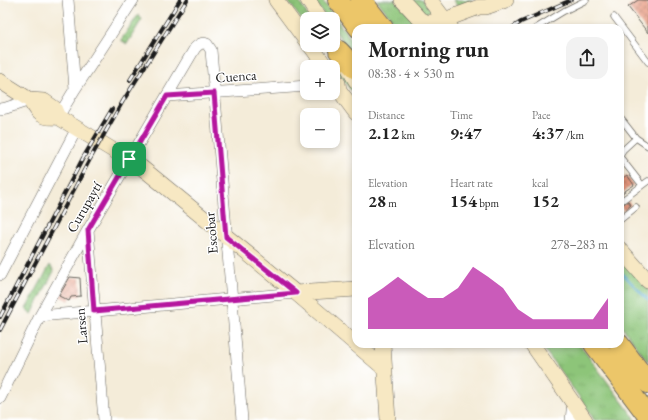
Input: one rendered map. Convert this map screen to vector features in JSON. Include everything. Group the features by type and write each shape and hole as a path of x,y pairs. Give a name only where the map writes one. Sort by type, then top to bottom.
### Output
{"highway":[{"path":"338,0 356,24"},
{"path":"362,0 380,24"},
{"path":"340,51 352,64"},
{"path":"597,348 648,416"},
{"path":"622,348 648,382"}],"street":[{"path":"68,0 75,89"},
{"path":"58,117 134,0"},
{"path":"276,0 300,33"},
{"path":"308,0 316,12"},
{"path":"402,0 424,24 448,24 479,7 486,7 506,0"},
{"path":"430,0 448,24"},
{"path":"460,24 462,21 480,13 486,7"},
{"name":"Curupaytí","path":"0,398 40,316 129,159 195,48 203,43 207,44"},
{"name":"Escobar","path":"207,44 211,50 242,420"},
{"path":"339,52 352,75"},
{"path":"0,81 30,100 36,111 48,118 58,117 141,166 352,341"},
{"path":"340,84 344,86 352,97"},
{"name":"Cuenca","path":"167,96 300,87"},
{"path":"340,91 352,108"},
{"path":"0,109 30,100"},
{"path":"0,276 77,128"},
{"name":"Larsen","path":"88,230 104,420"},
{"path":"624,254 648,281"},
{"path":"40,316 352,289"},
{"path":"360,348 385,369"},
{"path":"383,348 388,420"},
{"path":"535,348 585,420"},
{"path":"571,420 573,402"}],"lane":[{"path":"543,24 586,0"},
{"path":"614,17 619,24"},
{"path":"624,30 648,62"},
{"path":"624,123 636,138 648,146"},
{"path":"624,149 636,138"},
{"path":"624,161 642,185"},
{"path":"624,199 648,181"},
{"path":"624,217 636,207"}],"green space":[{"path":"287,0 298,0 306,12 300,12 300,18"},
{"path":"314,0 322,0 331,12 322,12"},
{"path":"377,0 395,0 418,24 396,24"},
{"path":"410,0 422,0 436,18 431,20"},
{"path":"453,0 473,0 457,6"},
{"path":"138,15 142,19 127,44 121,40"},
{"path":"340,24 352,41 352,54 340,38"},
{"path":"340,66 352,87 352,92 340,75"},
{"path":"624,262 648,289 648,362 624,329"},
{"path":"50,265 54,271 32,314 26,309"},
{"path":"543,348 582,348 636,420 594,420 586,406"}],"building":[{"path":"638,0 648,0 648,33 628,7"},
{"path":"627,175 634,185 624,192 624,177"},
{"path":"628,201 631,205 624,211 624,204"},
{"path":"70,277 80,278 81,296 71,297 69,301 59,296"}],"waterway":[{"path":"624,275 648,300"}],"railway":[{"path":"130,80 180,0"},
{"path":"0,330 89,161 123,101 187,0"},
{"path":"518,24 571,0"},
{"path":"0,317 83,158 112,109"}],"route":[{"path":"214,93 226,237 296,293 94,311 88,230 129,159 167,96 214,93"}]}
